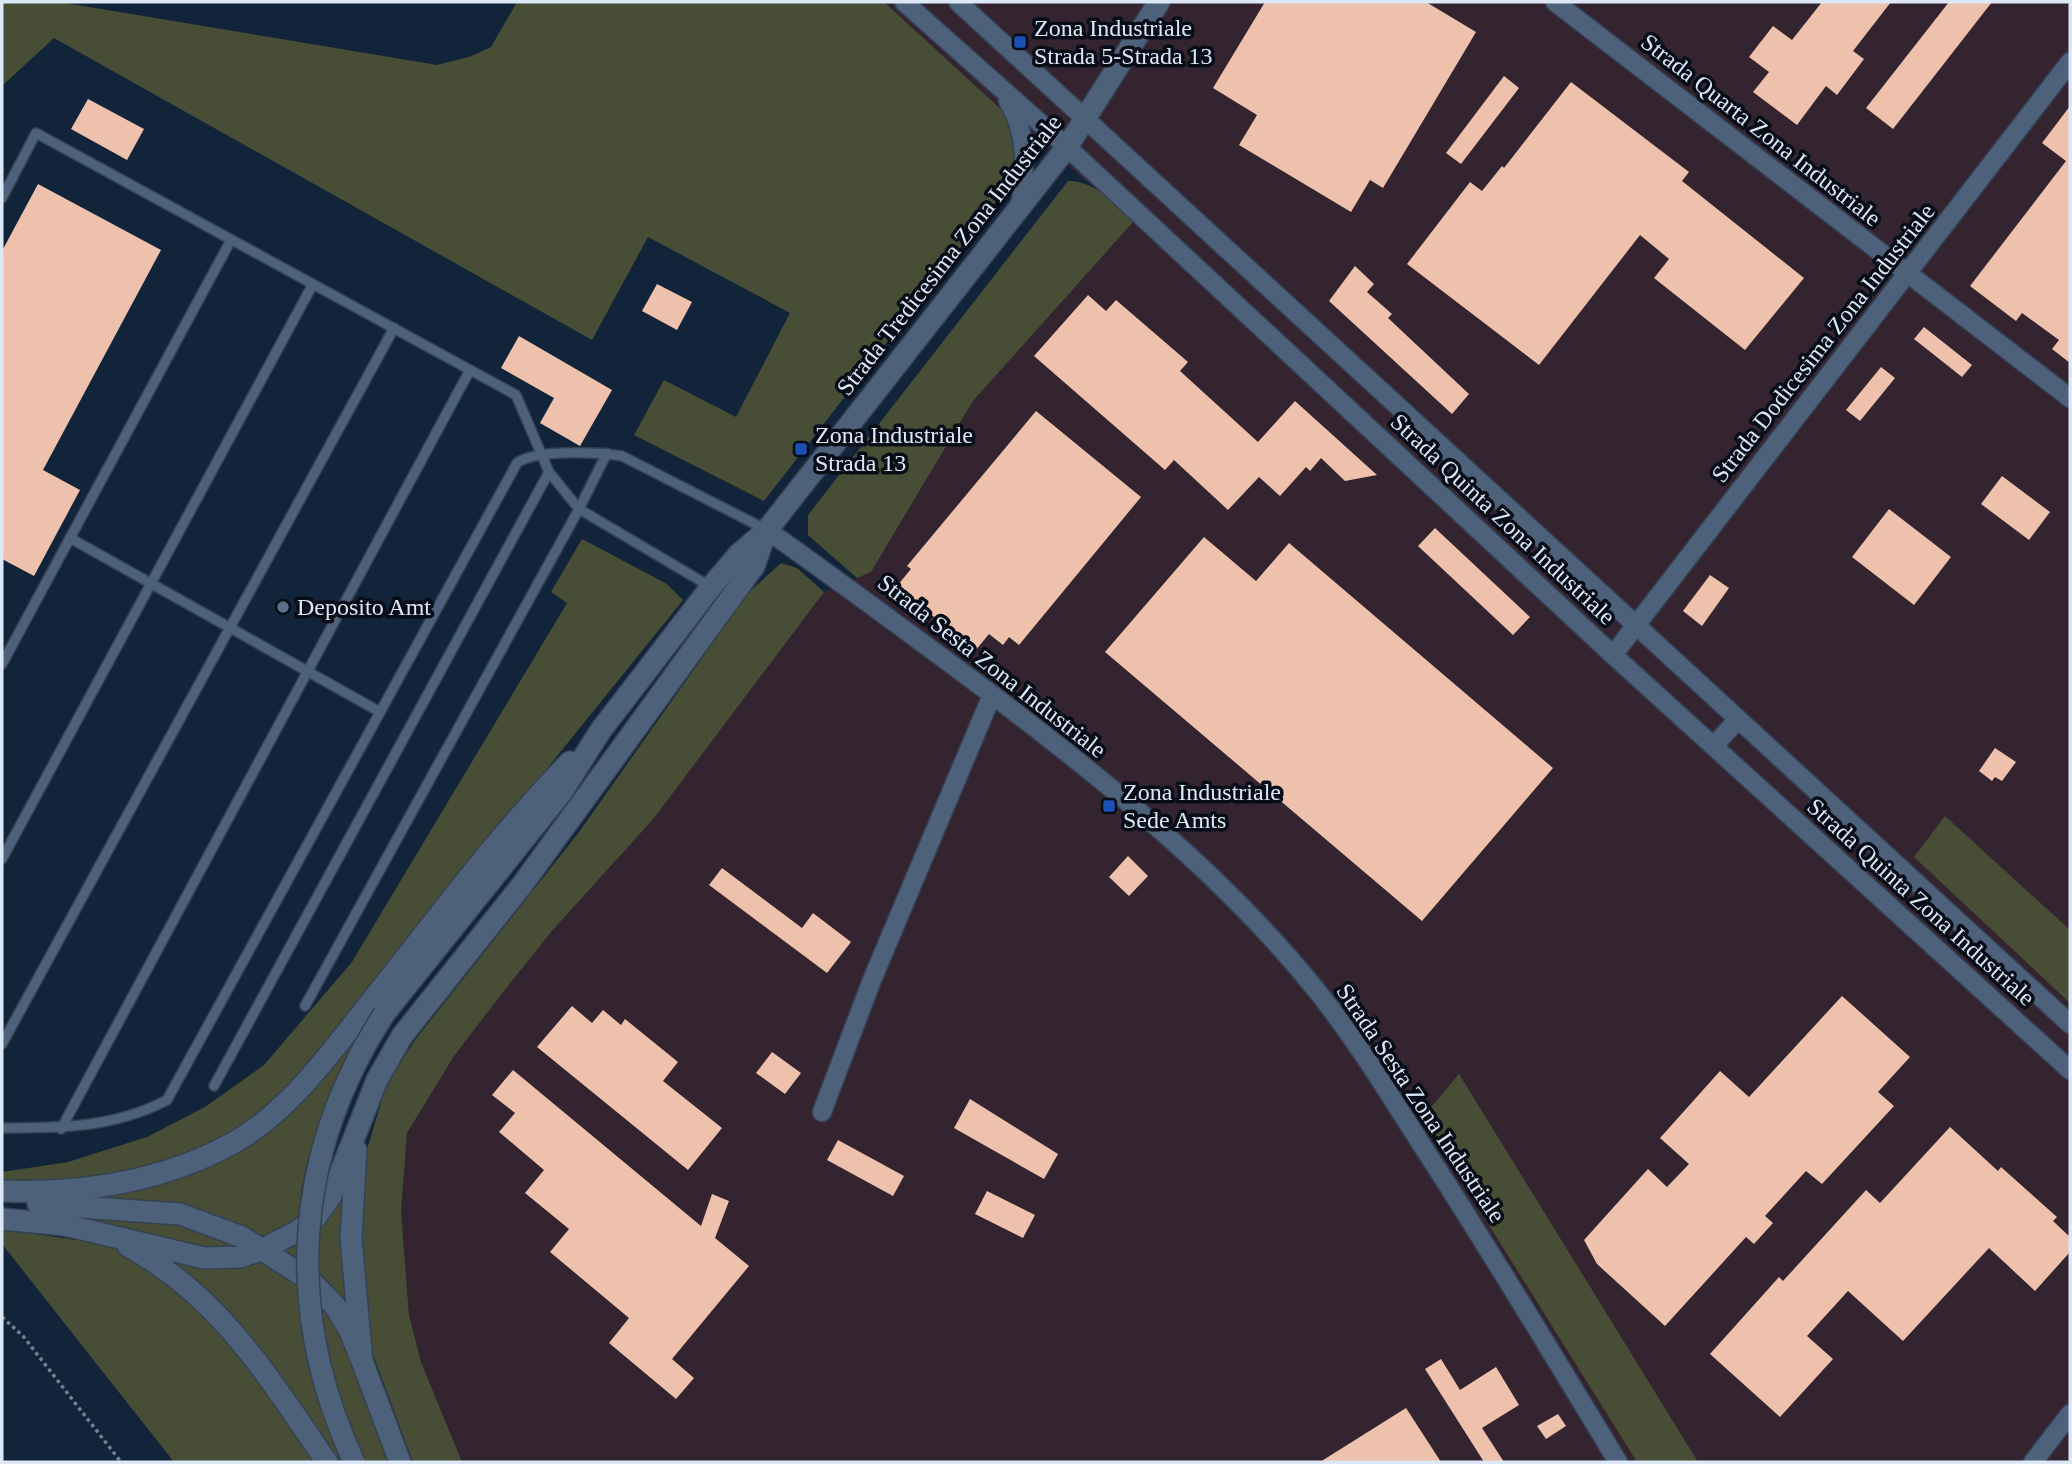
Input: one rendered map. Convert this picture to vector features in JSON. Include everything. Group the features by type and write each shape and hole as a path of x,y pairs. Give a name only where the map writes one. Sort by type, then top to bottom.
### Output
{"main road":[{"name":"Strada Tredicesima Zona Industriale","path":"767,530 1067,147 1159,2"},
{"path":"354,1462 322,1380 312,1338 307,1277 309,1214 321,1160 340,1101 369,1037 384,1014 561,793 601,730 711,587 739,554 767,530"},
{"path":"2,1219 65,1225 204,1258 240,1257 263,1249 298,1231 316,1217 331,1196 361,1115 402,1036 522,885 754,566 767,530"},
{"path":"2,1191 77,1190 164,1172 234,1142 259,1125 286,1102 319,1067 548,784 601,730"},
{"path":"361,1115 352,1178 351,1240 362,1361"},
{"path":"2,1201 180,1214 242,1237 263,1249 311,1281 335,1306 350,1331 400,1462"},
{"path":"104,1234 177,1276 212,1307 244,1343 327,1462"}],"street":[{"name":"Strada Quinta Zona Industriale","path":"904,2 1002,92 1067,147 1614,654 2070,1070"},
{"name":"Strada Quinta Zona Industriale","path":"958,2 2070,1024"},
{"name":"Strada Quarta Zona Industriale","path":"1555,2 2070,398"},
{"name":"Strada Dodicesima Zona Industriale","path":"1614,654 2070,62"},
{"path":"1002,92 1023,133 1025,170 1020,209"},
{"name":"Strada Sesta Zona Industriale","path":"767,530 992,695 1172,840 1253,917 1317,990 1354,1040 1494,1256 1618,1462"},
{"path":"822,1112 872,980 992,695"},
{"path":"1714,746 1738,719"},
{"path":"2033,1462 2070,1414"}],"lane":[{"path":"2,198 36,133 394,328 516,395 549,472 579,509 711,587"},
{"path":"2,664 231,240"},
{"path":"2,859 153,585 313,284"},
{"path":"2,1044 394,328"},
{"path":"61,1129 470,370"},
{"path":"305,1006 579,509 607,453"},
{"path":"2,1128 61,1129 99,1124 142,1113 167,1100 509,475 525,457 607,453 622,456 767,530"},
{"path":"214,1086 549,472"},
{"path":"70,538 380,712"}],"path":[{"path":"2,1317 23,1336 121,1462"}],"shaded area":[{"path":"884,2 2070,2 2070,1462 462,1462 421,1362 409,1315 401,1211 407,1133 454,1056 504,991 552,931 654,817 824,592 871,572 973,401 1134,221 1003,111"}],"green space":[{"path":"2,2 59,2 437,65 469,57 491,47 517,2 884,2 1003,111 1013,136 1015,177 764,501 634,435 664,380 736,417 790,313 648,237 592,340 54,38 2,86"},
{"path":"1068,181 1096,189 1134,221 973,401 871,572 857,578 808,535 808,515"},
{"path":"582,539 667,584 683,600 295,1081 239,1130 186,1157 125,1173 61,1180 2,1181 2,1172 68,1162 147,1137 205,1107 264,1065 352,962 567,603 551,592"},
{"path":"781,563 797,568 824,592 654,818 552,931 504,991 454,1056 407,1133 401,1211 409,1315 421,1362 462,1462 413,1462 372,1352 361,1295 359,1176 387,1083 415,1040 579,832 748,593"},
{"path":"1945,816 2070,930 2070,1003 1914,857"},
{"path":"363,1027 339,1076 311,1147 298,1226 263,1242 80,1197 197,1167"},
{"path":"1459,1074 1698,1462 1637,1462 1422,1118"},
{"path":"346,1180 351,1318 275,1251"},
{"path":"77,1214 176,1219 249,1248 192,1250"},
{"path":"2,1229 110,1245 147,1262 237,1342 319,1462 174,1462 2,1244"},
{"path":"160,1253 263,1256 321,1298 338,1322 391,1462 333,1462"}],"building":[{"path":"1265,2 1426,2 1476,32 1383,188 1370,180 1351,212 1239,145 1257,115 1213,88"},
{"path":"1822,2 1891,2 1853,51 1864,59 1837,95 1826,86 1797,125 1753,92 1769,72 1749,57 1773,26 1792,40"},
{"path":"1949,2 1992,2 1893,129 1866,108"},
{"path":"1504,76 1519,88 1461,164 1446,153"},
{"path":"1571,82 1689,172 1682,181 1804,278 1745,350 1654,278 1669,259 1640,235 1539,365 1407,264 1470,182 1482,191 1502,166 1504,168"},
{"path":"88,99 144,129 127,160 71,129"},
{"path":"2070,106 2070,363 2052,349 2059,340 2022,313 2016,321 1970,286 2066,161 2042,143"},
{"path":"38,184 161,250 43,470 80,490 34,576 2,559 2,251"},
{"path":"1355,266 1374,284 1367,292 1392,314 1388,318 1469,394 1452,414 1329,301"},
{"path":"657,284 692,302 677,330 642,311"},
{"path":"1088,295 1106,311 1116,300 1188,362 1180,371 1258,442 1295,401 1377,475 1345,481 1321,458 1310,471 1306,467 1280,496 1259,477 1228,510 1174,460 1165,470 1034,356"},
{"path":"1924,327 1972,365 1962,377 1914,339"},
{"path":"519,336 612,390 580,446 540,423 554,398 501,368"},
{"path":"1881,367 1895,378 1860,421 1846,410"},
{"path":"1036,411 1141,497 1019,645 1009,637 1003,645 989,634 975,651 897,586 911,569 907,566"},
{"path":"2002,476 2050,512 2029,540 1981,504"},
{"path":"1889,509 1951,557 1914,605 1852,557"},
{"path":"1435,528 1530,617 1513,635 1418,546"},
{"path":"1204,537 1256,581 1289,543 1553,768 1422,921 1105,652"},
{"path":"1710,575 1729,588 1702,626 1683,611"},
{"path":"1995,748 2016,762 2002,781 1995,777 1992,781 1979,771"},
{"path":"1128,856 1148,876 1129,896 1109,877"},
{"path":"722,868 802,928 813,913 851,942 827,973 709,885"},
{"path":"1842,996 1910,1057 1878,1092 1894,1106 1822,1184 1806,1171 1765,1216 1773,1223 1754,1244 1746,1237 1665,1326 1597,1264 1584,1240 1648,1169 1667,1187 1689,1164 1660,1138 1720,1071 1749,1097"},
{"path":"572,1006 592,1023 603,1010 621,1025 625,1019 678,1062 663,1081 722,1128 688,1170 537,1047"},
{"path":"772,1052 801,1073 785,1094 756,1073"},
{"path":"513,1070 701,1226 712,1194 729,1201 715,1238 749,1266 672,1359 694,1378 676,1399 609,1343 629,1318 550,1252 569,1229 525,1193 544,1170 499,1132 515,1113 492,1095"},
{"path":"970,1099 1058,1154 1044,1179 954,1128"},
{"path":"1950,1127 1998,1171 2001,1167 2057,1217 2053,1221 2070,1237 2070,1252 2035,1291 1989,1248 1903,1341 1848,1291 1807,1336 1833,1359 1780,1417 1710,1354 1779,1277 1783,1281 1866,1190 1880,1203"},
{"path":"838,1140 904,1176 893,1196 827,1160"},
{"path":"987,1191 1035,1215 1023,1238 975,1214"},
{"path":"1441,1359 1460,1390 1496,1367 1519,1405 1482,1428 1504,1462 1484,1462 1425,1369"},
{"path":"1406,1408 1441,1462 1320,1462"},
{"path":"1558,1414 1566,1426 1546,1439 1537,1426"}],"place":[{"name":"Zona Industriale Strada 5-Strada 13","path":"1020,42"},
{"name":"Zona Industriale Strada 13","path":"801,449"},
{"name":"Deposito Amt","path":"283,607"},
{"name":"Zona Industriale Sede Amts","path":"1109,806"}]}
